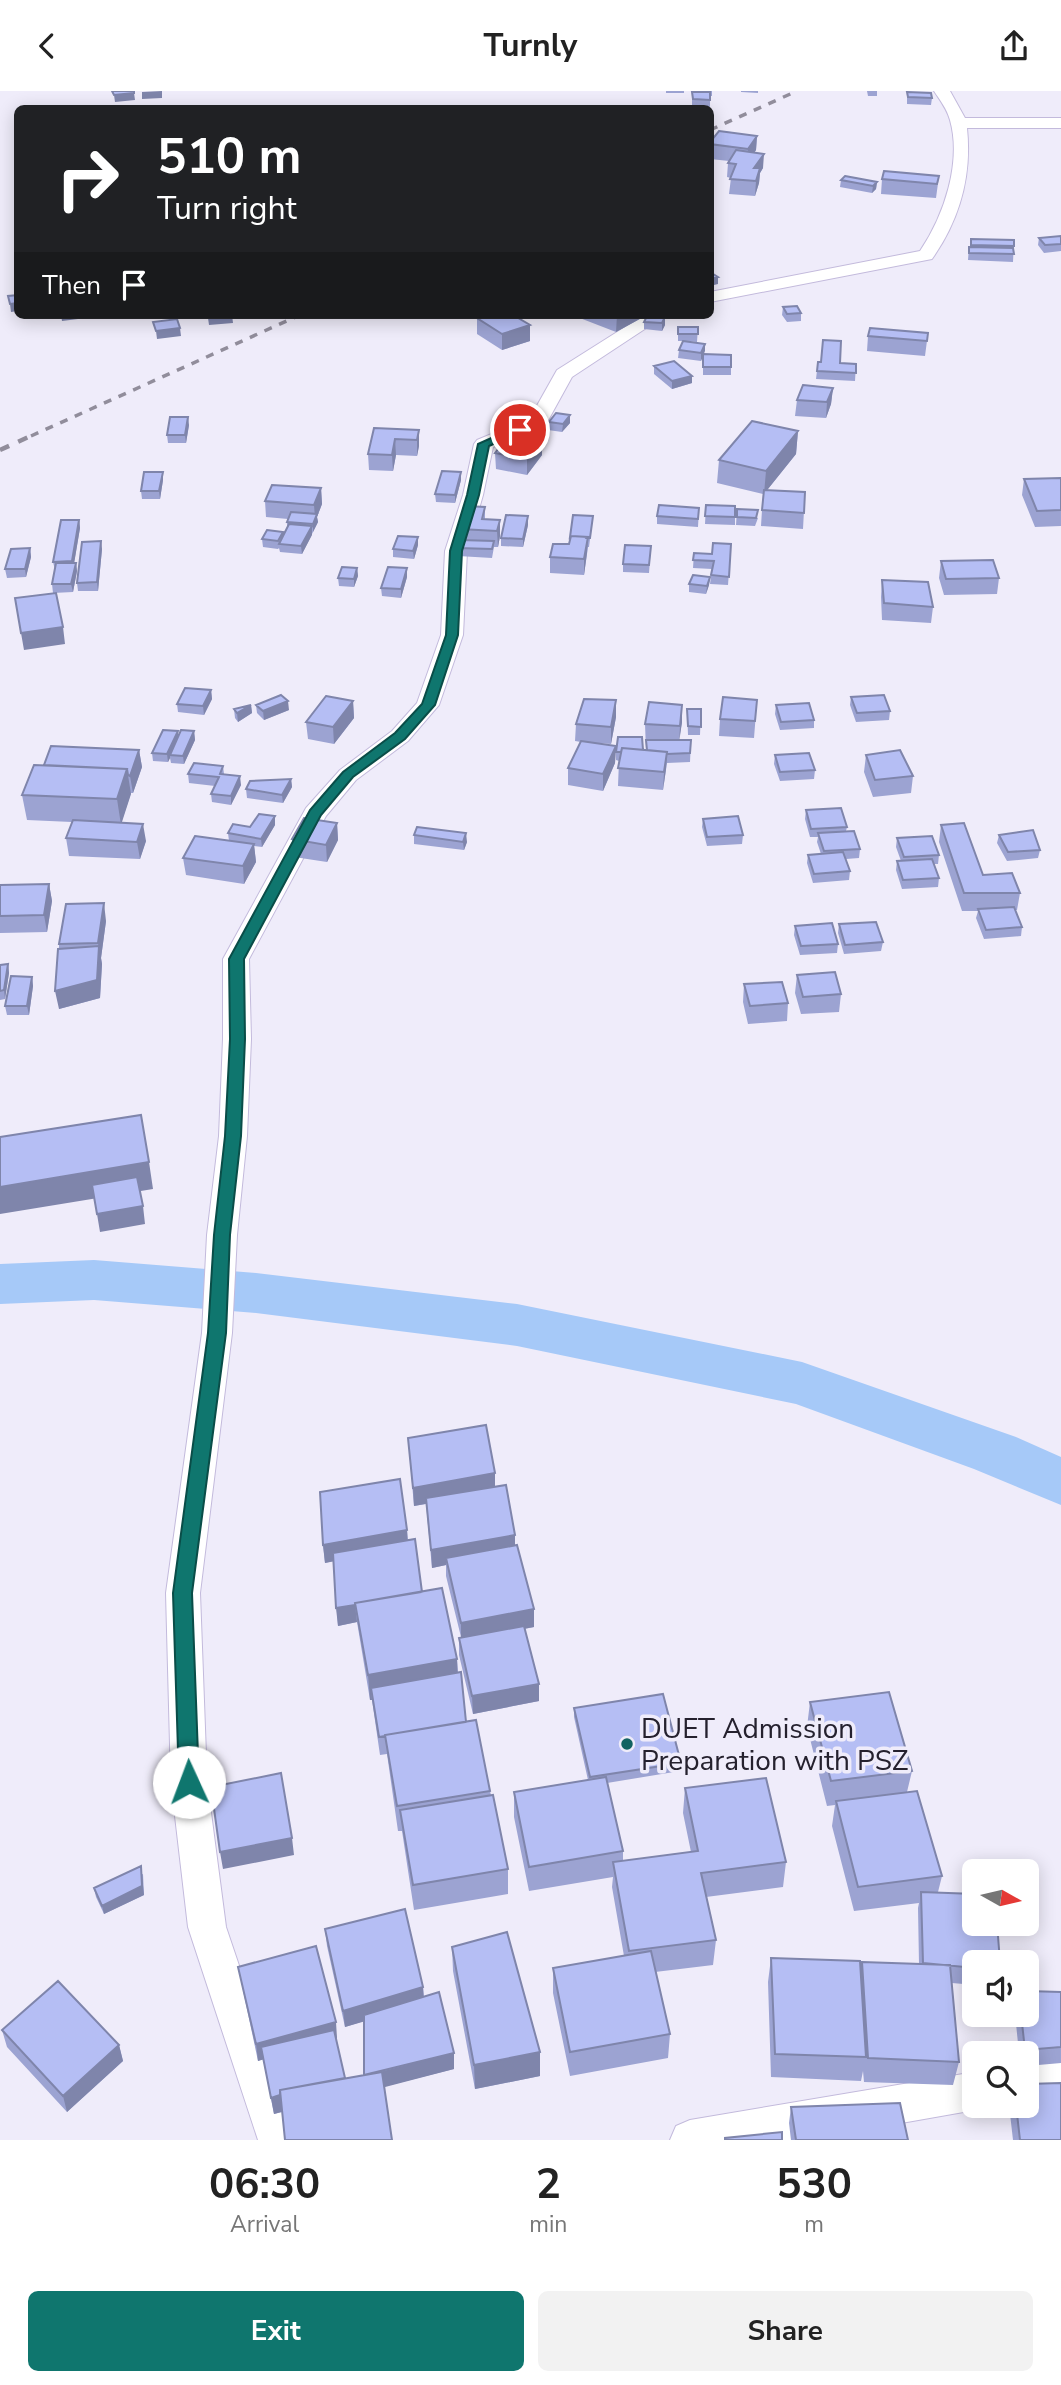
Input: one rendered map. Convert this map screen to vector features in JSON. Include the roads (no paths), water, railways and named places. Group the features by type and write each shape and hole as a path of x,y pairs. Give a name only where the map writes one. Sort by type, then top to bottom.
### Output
{"street":[{"path":"714,296 926,255 938,239 959,182 959,123 942,91"},
{"path":"959,123 1061,123"},
{"path":"278,2140 207,1927 189,1782 183,1593 217,1333 222,1235 233,1136 237,1039 236,959 314,813 348,775 400,736 428,705 452,635 456,551 473,495 484,444 538,422 564,375 651,319"},
{"path":"1039,2079 1061,2076"},
{"path":"690,2140 962,2093"}],"waterway":[{"path":"0,1284 94,1280 256,1293 517,1325 802,1384 995,1453 1061,1482"}],"railway":[{"path":"714,128 797,91"},
{"path":"31,436 291,319"},
{"path":"0,450 35,434"}],"place":[{"name":"DUET Admission Preparation with PSZ","path":"627,1744"}]}
